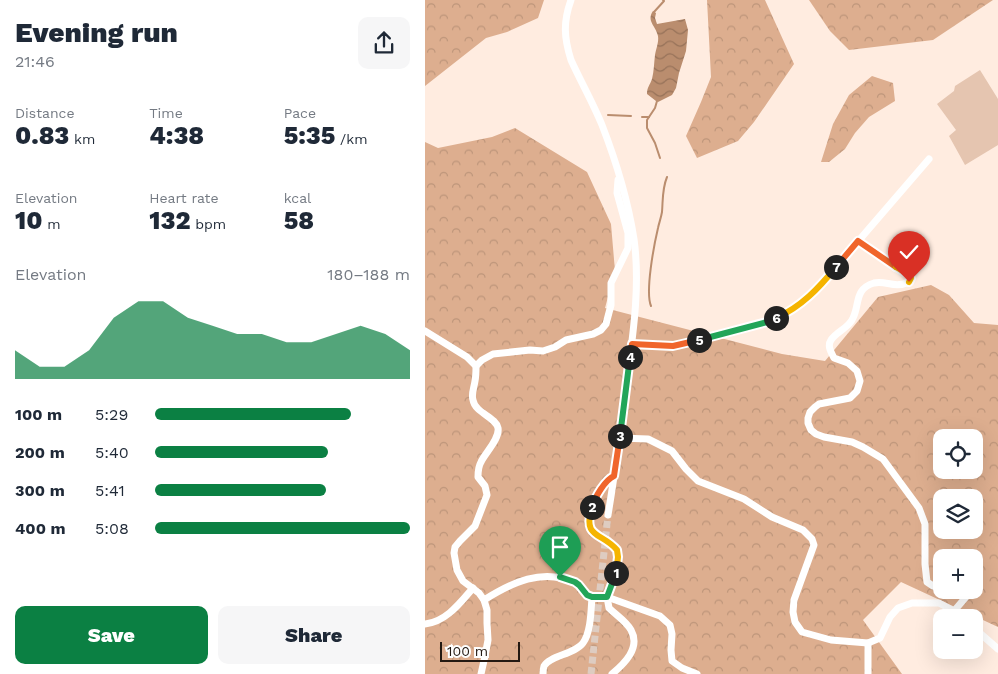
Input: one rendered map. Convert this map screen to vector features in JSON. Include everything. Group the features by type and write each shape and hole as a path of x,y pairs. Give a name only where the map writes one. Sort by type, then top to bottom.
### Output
{"street":[{"path":"571,0 565,23 568,49 571,60 602,124 619,173 631,224 635,251 635,310 632,344 608,515"},
{"path":"632,344 673,346 690,343 767,322 794,309 817,290 929,159"},
{"path":"481,674 488,640 487,610 484,600 473,588 463,581 457,570 454,553 459,541 475,526 487,495 485,486 477,477 477,470 497,436 498,429 496,424 475,407 473,402 476,366 493,354 529,350 543,351 555,347 566,340 593,334 607,324 611,305 611,283 627,248 628,233 617,193 619,173"},
{"path":"858,241 908,274 911,278 909,282 902,285 876,283 867,286 860,294 853,318 831,340 829,347 834,358 848,363 857,370 860,381 857,391 850,398 819,404 810,412 808,423 811,430 817,434 852,442 883,459 919,508 925,524 927,582 933,586"},
{"path":"425,331 467,357 476,366"},
{"path":"620,438 648,439 660,444 672,451 698,481 744,499 772,517 803,530 812,539 813,545 794,600 793,612 795,622 803,632 831,640 868,643 880,638 890,617 898,608 912,604 939,603 950,609"},
{"path":"612,674 625,663 631,653 634,642 632,631 609,608 607,597 617,572 617,550 607,540 591,531 589,523 593,502 608,479 614,476"},
{"path":"484,600 502,589 534,577 560,577 575,582 587,595 607,597 660,616 670,625 672,661 682,668 697,674"},
{"path":"425,624 435,623 445,617 473,588"},
{"path":"543,674 544,666 549,661 579,648 584,641 587,634 592,597"},
{"path":"956,609 964,599"},
{"path":"983,636 998,649"},
{"path":"868,643 868,674"}],"green space":[{"path":"425,0 544,0 538,18 507,32 486,38 425,86"},
{"path":"707,0 765,0 794,64 754,122 738,141 697,158 686,136 711,77"},
{"path":"809,0 993,0 933,40 849,50 830,31"},
{"path":"872,76 893,83 895,101 869,117 855,133 845,149 829,162 821,162 833,124 849,95"},
{"path":"515,128 587,172 611,224 615,271 605,308 782,354 825,361 878,297 931,285 949,295 974,323 998,325 998,627 983,620 983,609 959,609 938,599 983,599 983,549 933,549 933,597 901,582 863,620 902,674 425,674 425,142 438,148 492,137"}],"shaded area":[{"path":"980,70 998,99 998,145 965,165 949,136 956,130 937,104 954,91 955,86"}],"water":[{"path":"653,11 656,13 657,24 685,19 688,30 686,51 676,88 672,95 658,102 647,94 653,76 658,41 657,32 651,21"}],"waterway":[{"path":"654,12 663,0"},
{"path":"657,101 647,120 647,128 660,158"},
{"path":"608,115 631,116"},
{"path":"642,117 649,117"},
{"path":"651,306 649,299 651,268 662,212 663,190 667,177"}],"tunnel":[{"path":"591,674 608,515"}],"route":[{"path":"560,577 575,582 587,595 607,597 617,572 617,550 613,544 591,531 589,523 593,502 608,479 614,476 632,344 673,346 767,322 794,309 817,290 858,241 908,274 911,278 909,282"}]}
